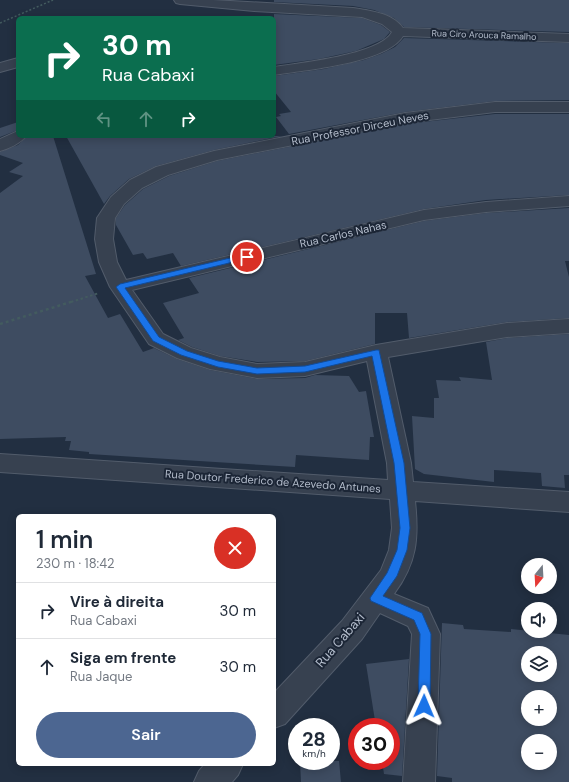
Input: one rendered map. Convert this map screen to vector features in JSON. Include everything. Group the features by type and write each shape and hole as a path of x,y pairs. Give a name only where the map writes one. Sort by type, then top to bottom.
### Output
{"street":[{"path":"180,0 248,7 350,12 384,19 395,26 399,32 395,39 385,46 356,56 276,71"},
{"path":"203,16 248,7"},
{"name":"Rua Ciro Arouca Ramalho","path":"399,32 569,38"},
{"path":"0,68 16,63"},
{"name":"Rua Professor Dirceu Neves","path":"569,107 495,107 405,118 214,156 162,171 136,184 117,201 106,218 104,239 108,262 120,287 156,339 184,353 218,364 257,371 305,369 376,352 507,330 569,326"},
{"path":"0,146 16,137"},
{"name":"Rua Carlos Nahas","path":"120,287 424,215 486,207 569,201"},
{"name":"Rua Cabaxi","path":"276,712 352,630 392,576 402,550 405,528 403,489 376,352"},
{"name":"Rua Doutor Frederico de Azevedo Antunes","path":"0,463 403,489 569,502"},
{"path":"375,598 418,617 426,634 424,721 419,782"},
{"path":"210,782 225,766"}],"path":[{"path":"16,16 53,0"},
{"path":"0,23 16,16"},
{"path":"0,324 120,287"}],"building":[{"path":"274,0 569,0 569,32 404,27 394,18 374,10 353,6 274,2"},
{"path":"274,14 362,18 381,25 390,32 384,39 356,51 319,59 276,65 276,16 274,16"},
{"path":"404,38 569,43 569,100 495,101 405,112 289,134 276,117 281,116 279,114 291,112 276,93 276,76 324,69 364,60 395,47"},
{"path":"495,114 569,114 569,195 486,200 424,209 181,266 173,253 147,259 143,253 133,255 116,225 116,218 125,205 143,189 169,176 217,161 405,124"},
{"path":"16,123 16,131 0,137 0,128"},
{"path":"25,138 54,138 96,274 85,276 108,318 120,314 143,352 154,348 177,359 210,370 257,379 305,378 315,375 349,376 359,392 366,391 374,437 370,437 369,460 296,455 295,467 89,454 89,452 69,450 71,441 65,441 66,437 0,439 0,193 23,176 9,172 23,163 0,155 0,152 18,145"},
{"path":"67,138 272,138 214,150 156,166 129,179 110,196 104,204"},
{"path":"569,208 569,261 565,261 569,277 569,318 507,322 409,338 407,313 375,313 375,344 305,361 257,362 220,356 192,347 178,340 184,338 163,303 199,293 189,278 424,221 486,213"},
{"path":"569,334 569,475 564,475 565,488 542,486 541,473 494,470 494,482 424,474 415,469 412,416 434,418 434,398 439,398 436,380 461,381 459,377 492,380 486,342 507,338"},
{"path":"442,623 463,625 464,629 511,632 511,629 521,630 521,638 557,638 557,634 569,635 569,782 452,782 452,778 437,776"},
{"path":"409,659 402,776 384,774 383,770 400,770 400,718 375,718 366,664"},
{"path":"300,770 340,770 341,782 301,782"}],"route":[{"path":"247,257 120,287 156,339 184,353 218,364 257,371 305,369 376,352 399,463 403,489 405,528 402,550 392,576 375,598 418,617 426,634 424,706"}]}
